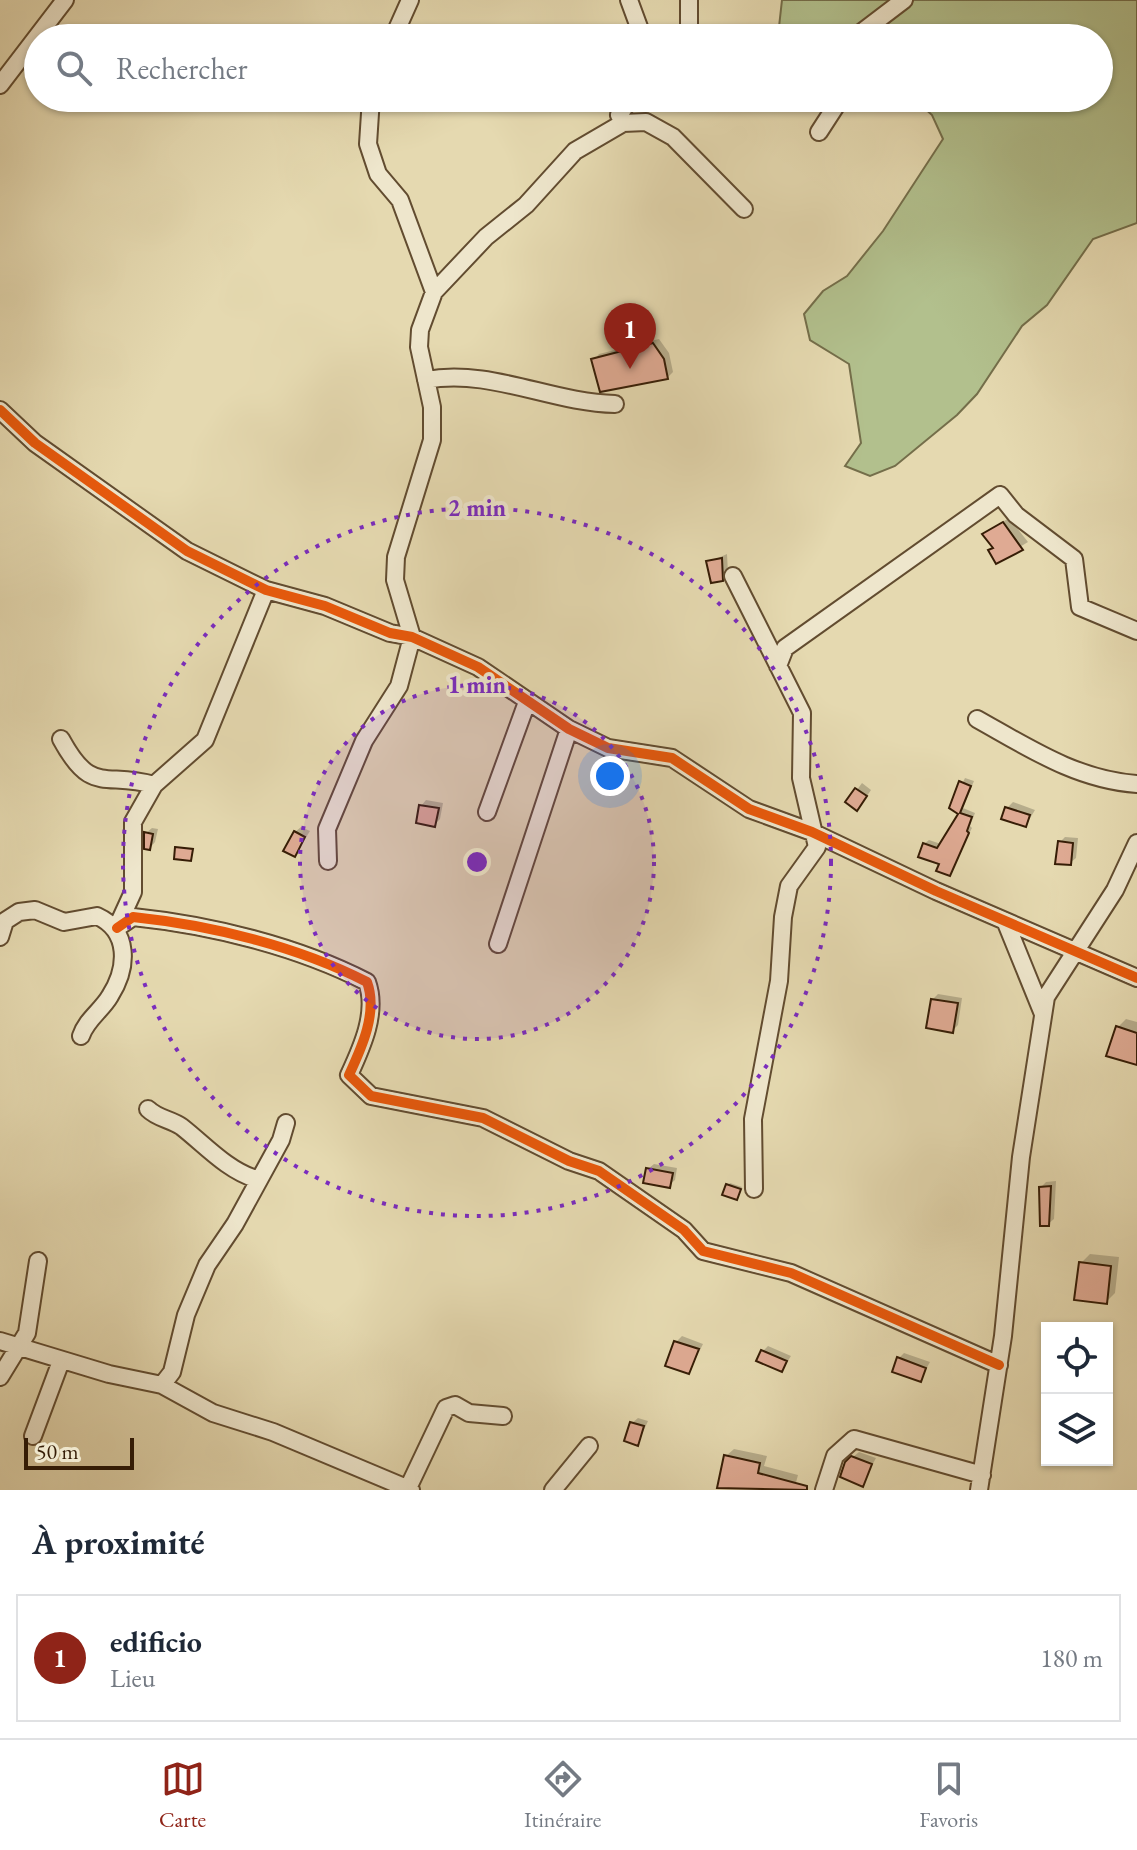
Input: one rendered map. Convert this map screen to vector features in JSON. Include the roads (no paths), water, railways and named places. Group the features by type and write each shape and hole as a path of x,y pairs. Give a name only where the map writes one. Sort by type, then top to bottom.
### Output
{"street":[{"path":"44,24 65,0"},
{"path":"399,24 410,0"},
{"path":"629,0 638,24"},
{"path":"689,0 689,24"},
{"path":"872,24 904,0"},
{"path":"0,85 24,54"},
{"path":"370,112 368,144 378,174 400,200 434,292"},
{"path":"621,112 619,115 623,123"},
{"path":"819,132 832,112"},
{"path":"328,861 327,829 364,741 399,686 412,637 395,580 396,557 432,440 432,407 419,347 420,330 434,292 486,237 526,205 575,151 623,123 646,122 673,137 744,209"},
{"path":"426,380 442,377 494,382 589,404 615,404"},
{"path":"0,410 35,443 187,551 266,590 325,606 390,633 412,637 478,667 569,729 621,752 653,753 672,758 749,809 812,832 1006,923 1137,978"},
{"path":"778,666 785,648 1000,495 1016,515 1074,559 1080,607 1137,631"},
{"path":"733,576 802,713 801,778 817,847 789,886 783,917 779,981 753,1119 754,1189"},
{"path":"117,928 133,892 133,822 154,785 205,740 266,590"},
{"path":"487,812 527,702"},
{"path":"977,719 1063,767 1110,782 1137,784"},
{"path":"498,944 569,729"},
{"path":"61,739 83,772 114,783 130,779 154,785"},
{"path":"824,1490 835,1456 854,1439 981,1482 999,1365 1021,1157 1046,997 1115,890 1137,843"},
{"path":"0,937 5,921 11,915 35,910 64,922 97,916 117,928 123,944 117,983 81,1036"},
{"path":"117,928 133,917 174,921 277,948 353,974 367,982 373,996 363,1045 349,1075 371,1096 483,1118 569,1161 599,1171 684,1230 703,1251 791,1273 999,1365"},
{"path":"1006,923 1043,1015"},
{"path":"148,1109 156,1117 179,1125 214,1157 256,1179"},
{"path":"162,1385 172,1372 186,1315 207,1265 235,1224 256,1179 281,1140 286,1123"},
{"path":"0,1377 27,1333 38,1261"},
{"path":"0,1341 61,1361 162,1385 213,1413 273,1432 410,1488 446,1408 455,1405 469,1413 503,1416"},
{"path":"33,1436 61,1361"},
{"path":"553,1490 589,1446"}],"place":[{"name":"edificio","path":"630,369"}]}
